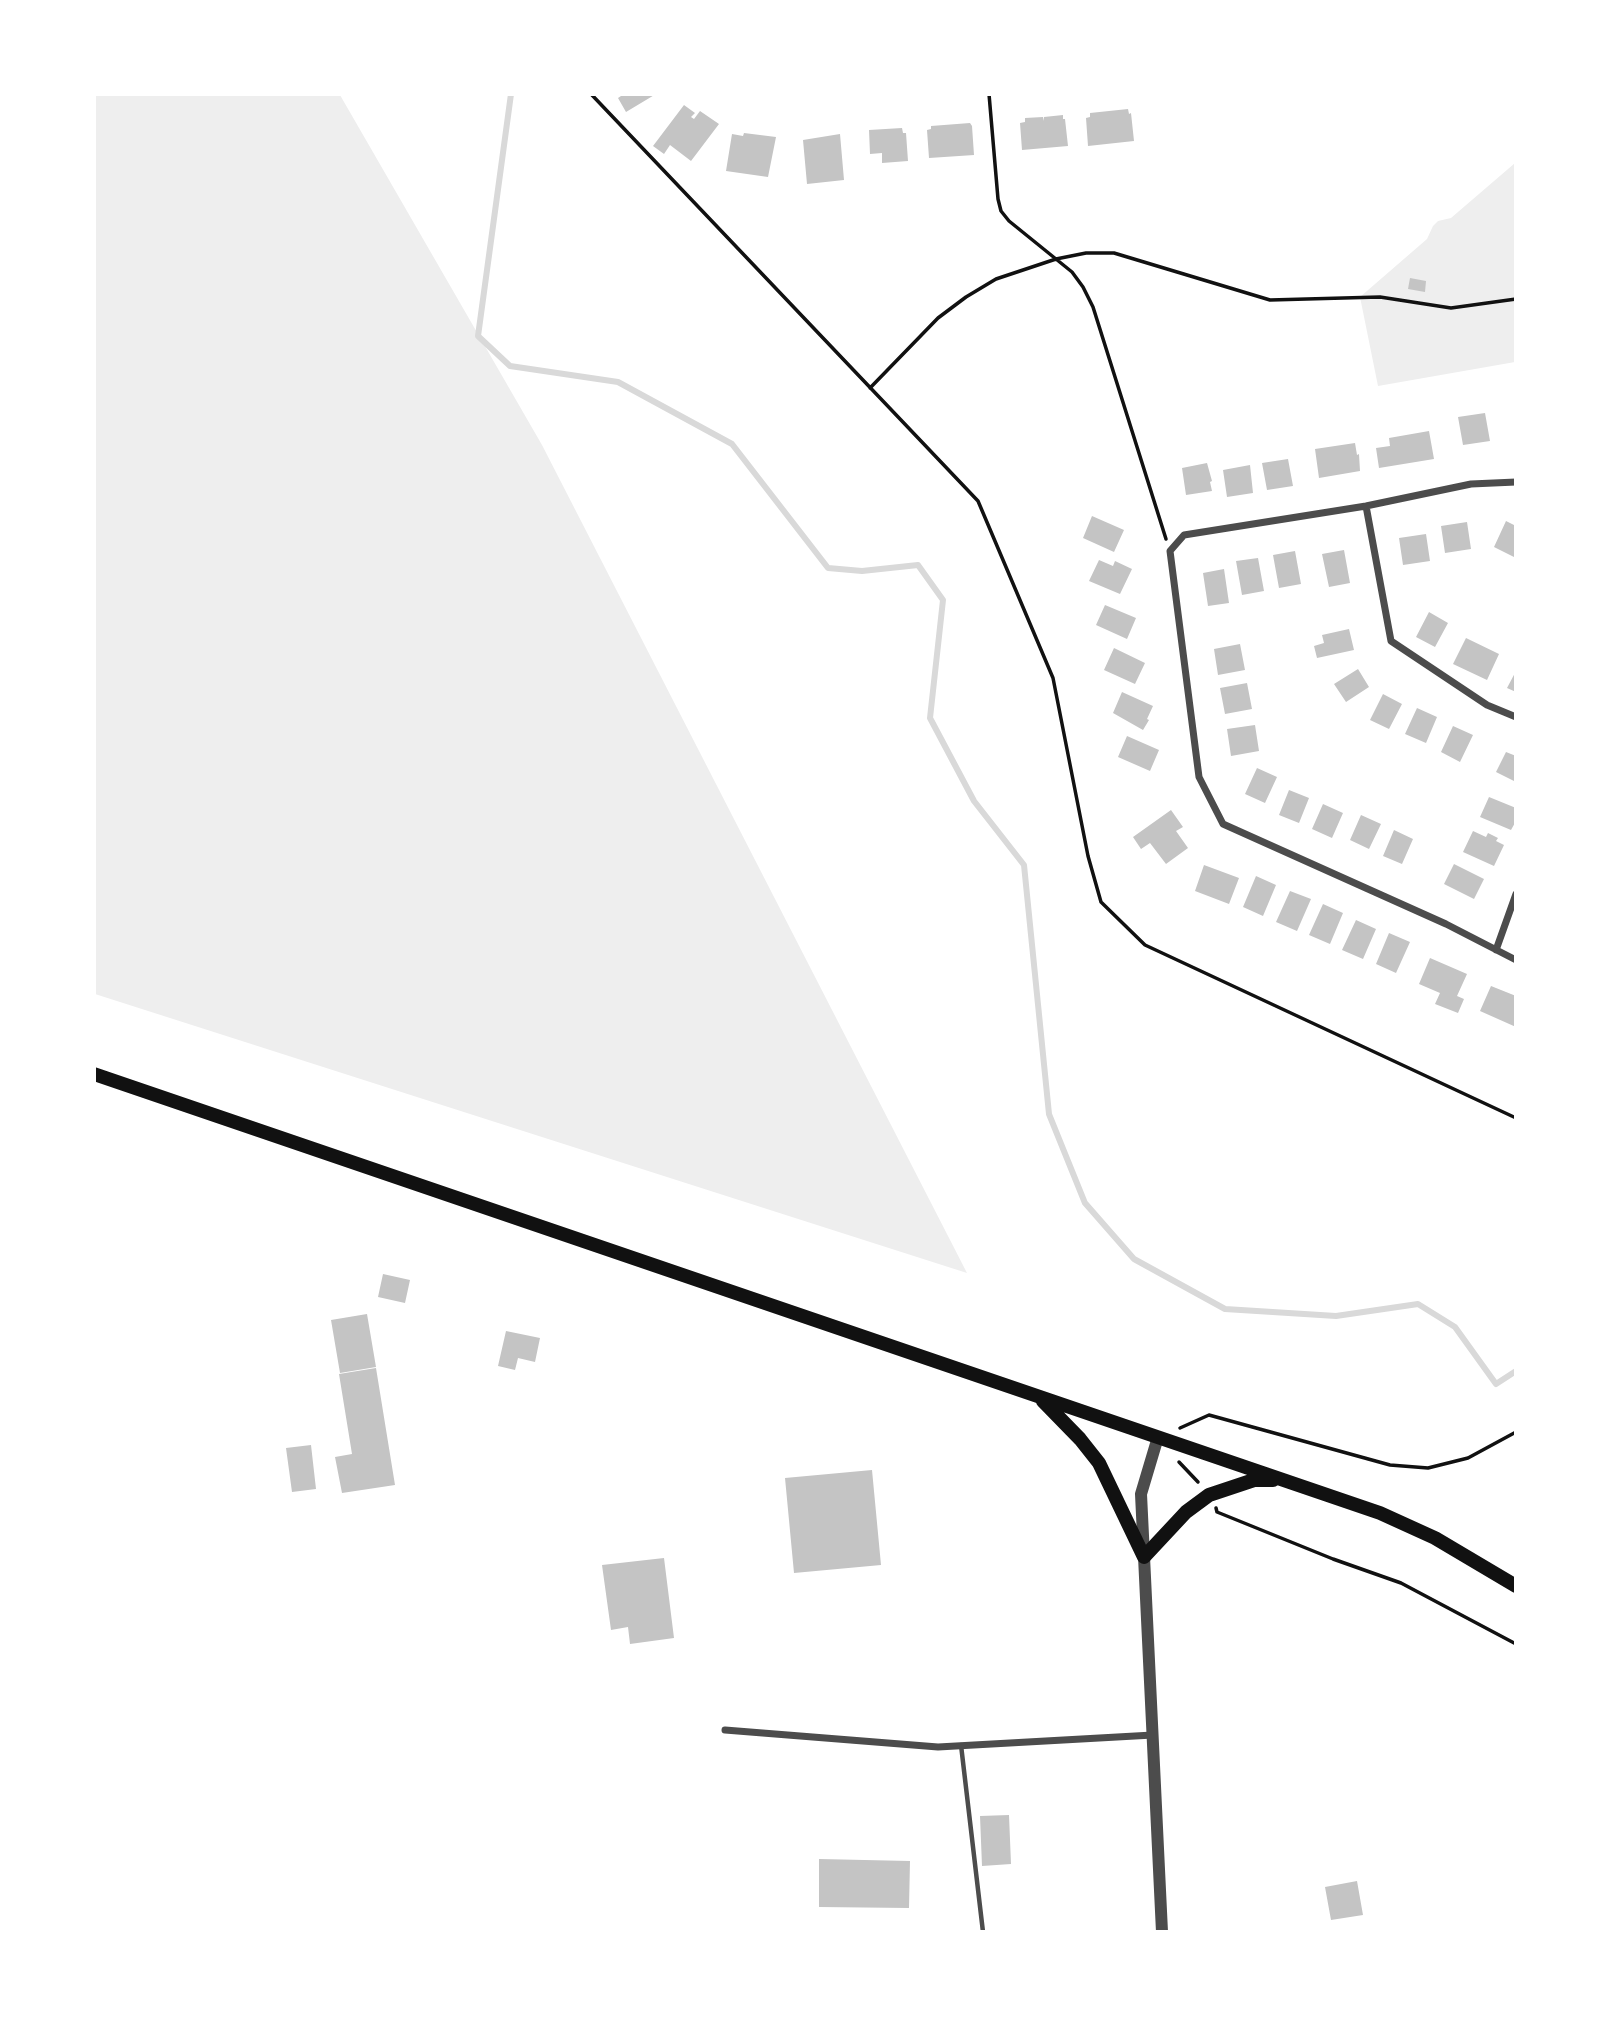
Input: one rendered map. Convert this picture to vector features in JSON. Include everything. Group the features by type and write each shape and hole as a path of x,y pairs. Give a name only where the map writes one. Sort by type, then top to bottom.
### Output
{"main road":[{"path":"94,1074 1380,1513 1435,1538 1516,1586"},
{"path":"1040,1398 1080,1439 1098,1463 1143,1557 1186,1512 1209,1495 1254,1480 1284,1479"}],"street":[{"path":"1515,481 1471,484 1366,506 1184,535 1170,551 1199,777 1223,824 1446,924 1516,960"},
{"path":"1366,506 1391,641 1486,705 1516,717"},
{"path":"1496,950 1516,894"},
{"path":"1158,1437 1141,1494 1162,1931"},
{"path":"725,1730 938,1747 1153,1735"}],"lane":[{"path":"961,1745 983,1931"}],"path":[{"path":"591,94 978,501 1053,678 1088,856 1101,902 1144,945 1516,1118"},
{"path":"989,94 1001,211 1009,221 1072,272 1093,307 1170,551"},
{"path":"870,388 938,318 966,297 996,279 1056,259 1086,253 1114,253 1269,300 1380,297 1451,308 1516,299"},
{"path":"1516,1432 1468,1458 1428,1468 1390,1465 1209,1415 1158,1437 1209,1495 1217,1511 1333,1559 1401,1583 1516,1644"}],"shaded area":[{"path":"95,94 340,95 542,445 967,1273 95,994"},
{"path":"1515,163 1515,362 1378,386 1360,297 1427,239 1438,221 1451,218"}],"building":[{"path":"624,94 656,94 626,112 618,98"},
{"path":"684,105 695,113 691,117 694,119 700,111 719,124 691,161 670,145 664,154 653,146"},
{"path":"1128,109 1129,114 1131,113 1134,141 1088,146 1086,118 1090,117 1090,113"},
{"path":"1063,115 1068,146 1022,150 1020,123 1025,122 1025,118 1043,117 1043,121 1044,117"},
{"path":"970,123 974,155 929,158 927,130 931,129 931,126"},
{"path":"902,128 903,133 906,133 908,161 882,163 882,153 870,154 869,130"},
{"path":"744,133 776,137 768,177 726,171 732,134 743,136"},
{"path":"840,134 844,180 807,184 803,140"},
{"path":"1410,278 1426,281 1425,292 1408,289"},
{"path":"1485,413 1490,441 1463,445 1458,417"},
{"path":"1429,431 1434,459 1379,468 1376,448 1390,446 1389,438"},
{"path":"1355,443 1360,471 1319,478 1315,449"},
{"path":"1288,459 1293,486 1267,490 1262,463"},
{"path":"1207,463 1212,491 1186,495 1182,468"},
{"path":"1250,465 1253,493 1227,497 1223,470"},
{"path":"1092,516 1124,530 1114,552 1083,538"},
{"path":"1506,521 1516,526 1516,558 1494,547"},
{"path":"1467,522 1471,549 1445,553 1441,526"},
{"path":"1426,534 1430,561 1403,565 1399,538"},
{"path":"1344,550 1350,583 1329,587 1322,554"},
{"path":"1295,551 1301,584 1279,588 1273,555"},
{"path":"1258,558 1264,591 1242,595 1236,561"},
{"path":"1099,560 1113,566 1115,561 1132,569 1120,594 1089,581"},
{"path":"1224,569 1229,603 1208,606 1203,573"},
{"path":"1105,605 1136,618 1127,639 1096,625"},
{"path":"1429,612 1448,623 1435,647 1416,637"},
{"path":"1349,629 1354,650 1317,658 1314,646 1324,643 1322,635"},
{"path":"1466,638 1499,654 1487,680 1453,664"},
{"path":"1240,644 1245,670 1218,675 1214,649"},
{"path":"1114,648 1145,663 1135,684 1104,670"},
{"path":"1358,669 1369,687 1346,702 1334,684"},
{"path":"1516,671 1516,692 1507,688"},
{"path":"1247,683 1252,709 1225,714 1220,688"},
{"path":"1122,692 1153,706 1143,730 1113,713"},
{"path":"1383,694 1402,704 1389,729 1370,720"},
{"path":"1417,708 1437,717 1426,743 1405,734"},
{"path":"1255,725 1259,751 1231,756 1227,729"},
{"path":"1453,726 1473,735 1460,762 1441,752"},
{"path":"1127,736 1159,750 1150,771 1118,757"},
{"path":"1506,752 1516,756 1516,782 1496,772"},
{"path":"1257,768 1277,777 1265,803 1245,794"},
{"path":"1289,790 1309,798 1299,823 1279,815"},
{"path":"1489,797 1516,808 1516,821 1511,830 1480,817"},
{"path":"1323,804 1343,813 1332,838 1312,829"},
{"path":"1171,810 1183,827 1176,831 1188,848 1166,864 1150,843 1141,849 1133,837"},
{"path":"1361,815 1381,824 1369,849 1350,840"},
{"path":"1394,830 1413,839 1402,864 1383,856"},
{"path":"1473,831 1486,837 1488,833 1504,845 1494,866 1463,852"},
{"path":"1454,864 1484,879 1474,899 1444,884"},
{"path":"1204,865 1239,878 1229,904 1195,891"},
{"path":"1256,876 1276,885 1263,916 1243,907"},
{"path":"1290,891 1311,899 1297,931 1276,922"},
{"path":"1323,904 1343,913 1330,944 1309,935"},
{"path":"1356,920 1376,929 1363,959 1342,950"},
{"path":"1389,933 1410,942 1396,973 1376,964"},
{"path":"1430,958 1467,974 1457,996 1464,999 1458,1013 1435,1004 1440,993 1419,984"},
{"path":"1491,986 1516,996 1516,1027 1480,1011"},
{"path":"383,1274 410,1280 405,1303 378,1297"},
{"path":"367,1314 376,1367 340,1373 331,1320"},
{"path":"506,1331 540,1338 535,1362 518,1358 515,1370 498,1366"},
{"path":"376,1368 395,1485 342,1493 335,1457 352,1454 339,1374"},
{"path":"311,1445 316,1489 292,1492 286,1448"},
{"path":"872,1470 881,1565 794,1573 785,1478"},
{"path":"664,1558 674,1638 630,1644 628,1627 611,1630 602,1565"},
{"path":"1009,1815 1011,1864 982,1866 980,1816"},
{"path":"819,1859 910,1861 909,1908 819,1907"},
{"path":"1357,1881 1363,1915 1331,1920 1325,1887"}],"waterway":[{"path":"511,94 478,336 510,366 618,382 732,444 828,568 862,571 918,565 943,600 930,718 974,801 1024,865 1049,1114 1085,1203 1134,1259 1225,1309 1336,1316 1418,1304 1455,1327 1496,1384 1516,1371"}]}
